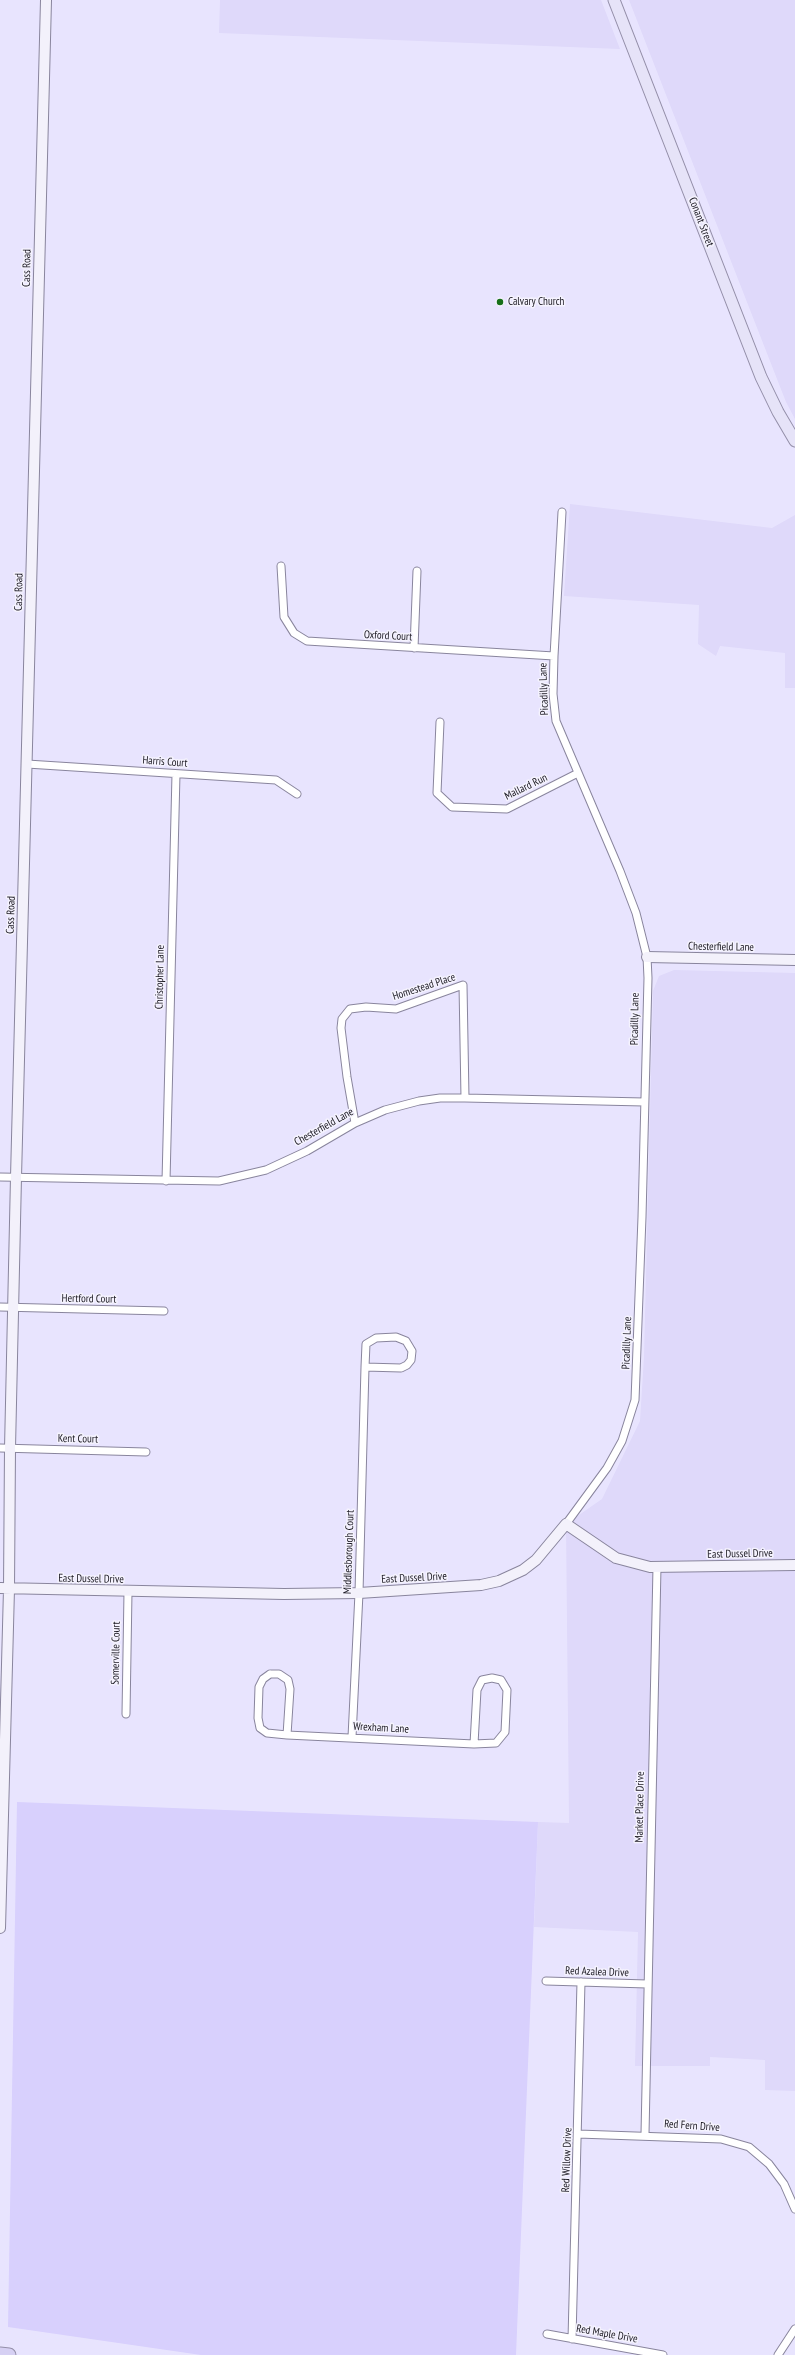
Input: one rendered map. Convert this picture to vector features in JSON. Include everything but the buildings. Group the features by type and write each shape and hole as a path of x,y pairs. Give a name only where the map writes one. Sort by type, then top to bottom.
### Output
{"highway":[{"path":"0,2354 9,2355"}],"main road":[{"name":"Conant Street","path":"614,0 764,382 778,412 795,442"}],"street":[{"name":"Cass Road","path":"0,1928 5,1448 13,1308 46,0"},
{"name":"Picadilly Lane","path":"562,512 554,656 553,694 556,721 620,871 636,913 647,957 642,1225 635,1400 622,1440 607,1468 566,1524"},
{"name":"Oxford Court","path":"282,566 284,617 290,628 298,636 315,643 554,656"},
{"path":"414,648 417,571"},
{"name":"Mallard Run","path":"440,722 437,793 452,807 507,809 578,773"},
{"name":"Harris Court","path":"27,764 276,780 297,794"},
{"name":"Christopher Lane","path":"166,1181 176,774"},
{"name":"Chesterfield Lane","path":"647,957 795,960"},
{"name":"Homestead Place","path":"355,1123 347,1077 341,1028 342,1019 350,1009 366,1007 396,1009 463,985 465,1098"},
{"name":"Chesterfield Lane","path":"0,1177 219,1181 259,1172 289,1160 355,1123 404,1104 440,1098 644,1102"},
{"name":"Hertford Court","path":"0,1307 164,1311"},
{"name":"Middlesborough Court","path":"352,1737 359,1593 365,1367 366,1344 376,1338 396,1337 406,1341 412,1351 411,1360 407,1365 400,1368 365,1367"},
{"name":"Kent Court","path":"5,1448 146,1452"},
{"name":"East Dussel Drive","path":"4,1589 128,1592 359,1593 481,1585 512,1577 536,1560 566,1524 616,1558 630,1563 657,1567 795,1565"},
{"name":"Market Place Drive","path":"645,2134 657,1567"},
{"name":"Somerville Court","path":"126,1714 128,1592"},
{"name":"Wrexham Lane","path":"287,1735 290,1689 288,1680 279,1674 270,1674 263,1679 259,1687 258,1718 260,1728 267,1733 287,1735 474,1744 496,1743 505,1732 507,1690 501,1680 492,1678 482,1680 477,1690 474,1744"},
{"name":"Red Azalea Drive","path":"546,1981 647,1984"},
{"name":"Red Willow Drive","path":"572,2339 581,1982"},
{"name":"Red Fern Drive","path":"578,2134 645,2134 721,2138 749,2147 769,2164 784,2184 795,2209"},
{"path":"778,2355 795,2329"},
{"name":"Red Maple Drive","path":"547,2334 663,2355"}],"shaded area":[{"path":"220,0 601,0 620,49 219,33"},
{"path":"629,0 795,0 795,419 786,402"},
{"path":"570,504 772,528 795,515 795,688 785,688 785,653 720,646 716,656 698,644 699,605 564,596"},
{"path":"674,970 795,973 795,2091 765,2090 765,2060 710,2057 710,2066 635,2066 638,1932 534,1927 538,1822 569,1823 566,1524 602,1499 640,1421 644,1357 653,991 659,976"},
{"path":"17,1802 538,1822 516,2355 201,2355 8,2327"}],"place":[{"name":"Calvary Church","path":"500,302"}]}
